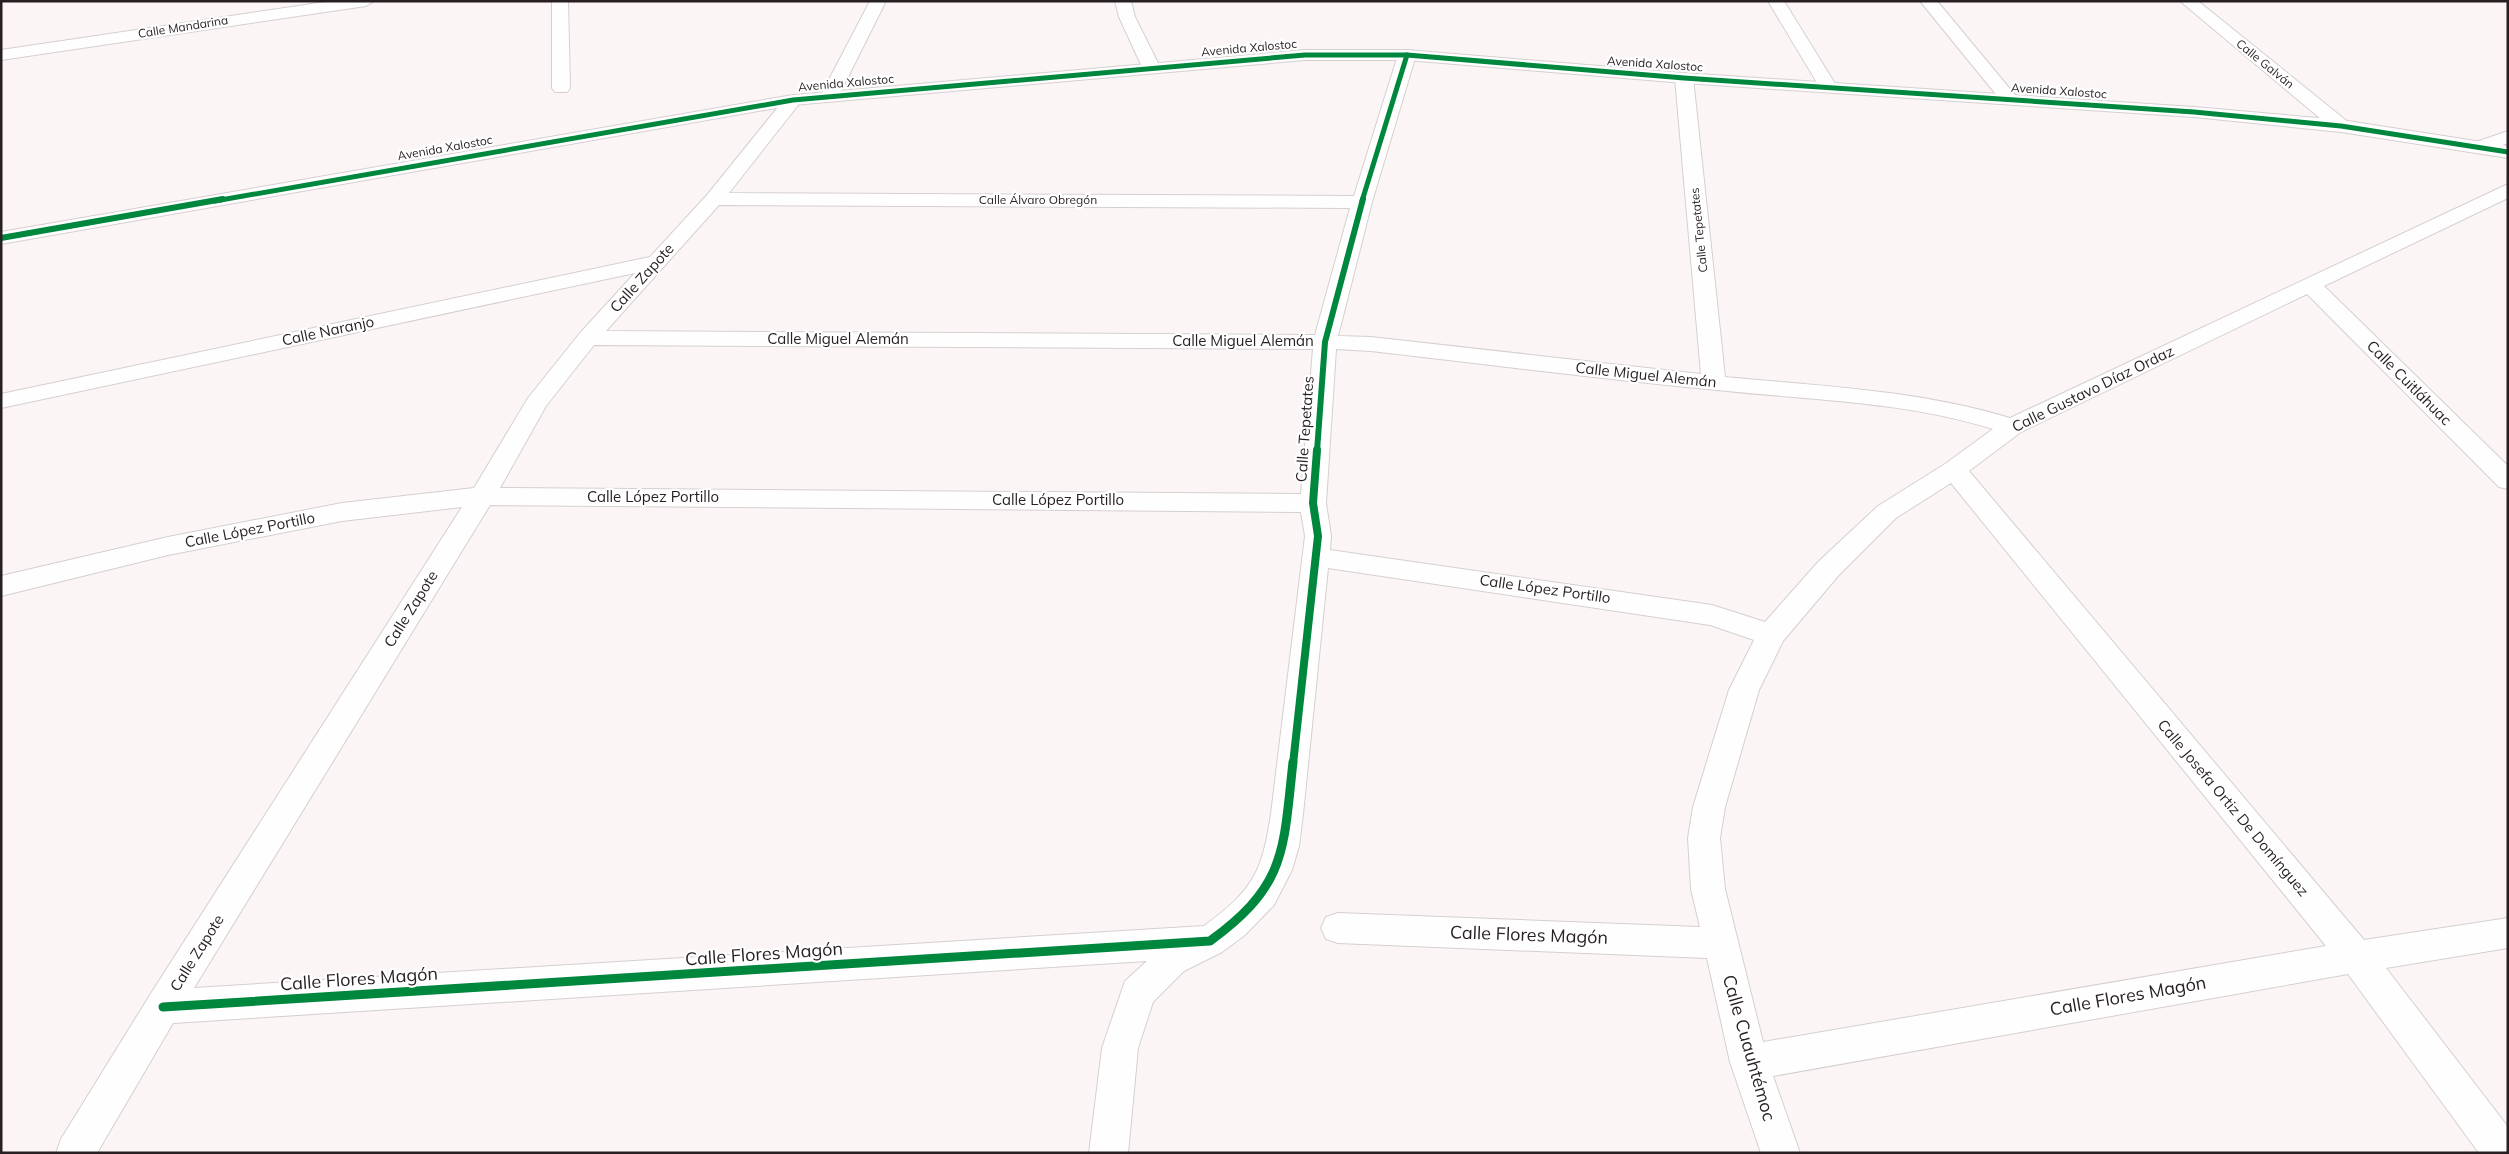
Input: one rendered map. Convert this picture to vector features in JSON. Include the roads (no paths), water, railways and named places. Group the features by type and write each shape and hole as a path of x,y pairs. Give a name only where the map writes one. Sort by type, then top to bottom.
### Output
{"street":[{"name":"Calle Mandarina","path":"1,55 284,6 366,1"},
{"path":"560,1 561,88"},
{"path":"830,95 878,1"},
{"path":"1123,1 1127,17 1152,69"},
{"path":"1776,1 1828,87"},
{"path":"1928,1 2009,99"},
{"name":"Calle Galván","path":"2188,1 2341,126"},
{"name":"Avenida Xalostoc","path":"1,238 793,100 830,95 1305,55 1407,56 1684,78 2009,99 2341,126 2483,146 2508,152"},
{"name":"Calle Tepetates","path":"1210,942 1242,918 1266,890 1280,857 1287,814 1318,536 1313,503 1325,342 1362,202 1407,56"},
{"name":"Calle Tepetates","path":"1684,78 1714,383"},
{"name":"Calle Zapote","path":"75,1153 163,1007 482,496 536,403 588,338 714,199 793,100"},
{"path":"2483,146 2508,137"},
{"name":"Calle Gustavo Díaz Ordaz","path":"1719,943 1707,881 1704,838 1709,808 1744,690 1771,635 1828,569 1887,512 1954,470 2012,427 2508,190"},
{"name":"Calle Álvaro Obregón","path":"714,199 1362,202"},
{"name":"Calle Naranjo","path":"1,401 656,262"},
{"name":"Calle Cuitláhuac","path":"2310,285 2508,481"},
{"name":"Calle Miguel Alemán","path":"588,338 1325,342 1371,344 1714,383 1911,402 1964,412 2012,427"},
{"name":"Calle Josefa Ortiz De Domínguez","path":"1954,470 2356,957 2503,1153"},
{"name":"Calle López Portillo","path":"1,586 168,546 342,512 482,496 1313,503"},
{"name":"Calle López Portillo","path":"1316,557 1712,615 1771,635"},
{"name":"Calle Flores Magón","path":"1338,928 1719,943"},
{"name":"Calle Flores Magón","path":"1749,1062 2356,957 2508,933"},
{"path":"1108,1153 1120,1048 1138,993 1172,960 1210,942"},
{"name":"Calle Flores Magón","path":"163,1007 1210,942"},
{"name":"Calle Cuauhtémoc","path":"1719,943 1749,1062 1781,1153"}]}
